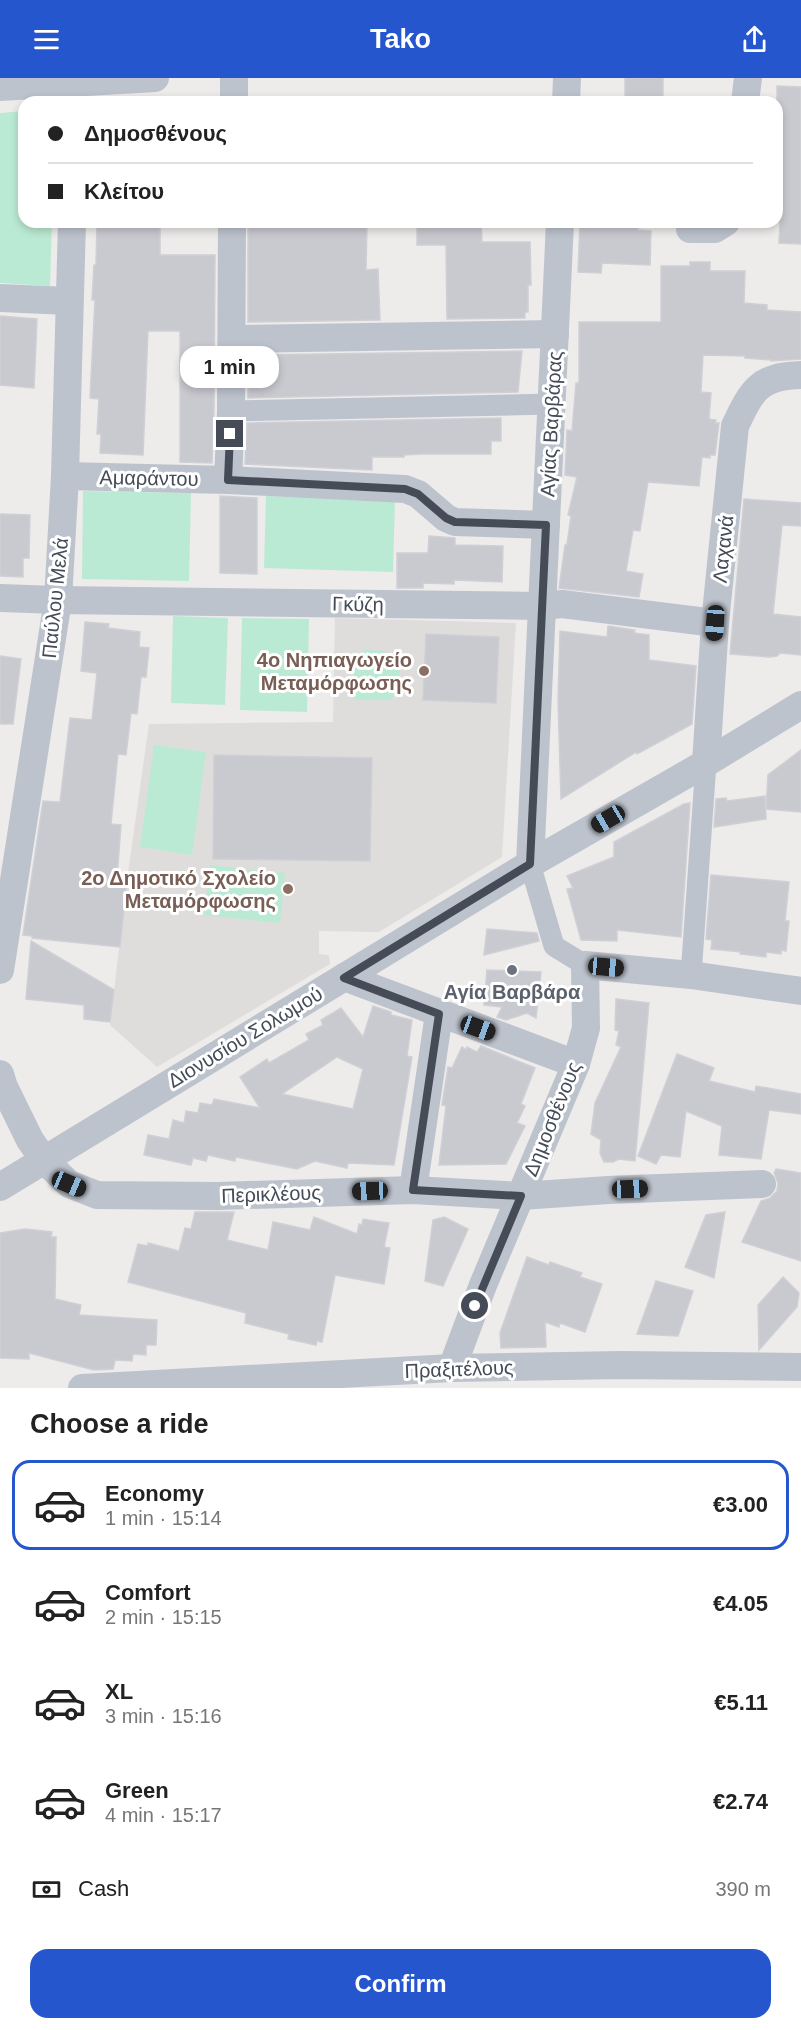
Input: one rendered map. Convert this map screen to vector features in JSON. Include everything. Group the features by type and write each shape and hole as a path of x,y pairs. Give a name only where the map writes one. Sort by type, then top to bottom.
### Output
{"street":[{"path":"0,87 76,87 155,78"},
{"path":"234,78 234,96"},
{"path":"566,96 567,78"},
{"path":"746,96 748,78"},
{"name":"Παύλου Μελά","path":"0,970 58,600 72,228"},
{"path":"228,480 231,411 232,228"},
{"name":"Αγίας Βαρβάρας","path":"560,228 530,864 554,946 585,965"},
{"path":"690,229 718,228"},
{"path":"0,298 69,301"},
{"path":"231,339 555,334"},
{"name":"Λαχανά","path":"706,763 715,623 735,426 747,399 761,384 780,376 801,375"},
{"path":"231,411 552,404"},
{"name":"Αμαράντου","path":"64,476 228,480 405,489 418,494 446,518 455,522 546,525"},
{"name":"Γκύζη","path":"0,598 542,606 562,604 715,623"},
{"name":"Διονυσίου Σολωμού","path":"0,1187 530,864 706,763 801,705"},
{"path":"691,975 706,763"},
{"path":"585,965 691,975 801,991"},
{"name":"Δημοσθένους","path":"452,1368 483,1285 576,1064 586,1028 585,965"},
{"path":"344,978 576,1064"},
{"path":"413,1190 439,1014"},
{"path":"0,1074 30,1140 44,1160"},
{"name":"Περικλέους","path":"44,1160 69,1184 97,1195 218,1196 413,1190 521,1196 762,1184"},
{"name":"Πραξιτέλους","path":"82,1388 291,1382 452,1368 621,1365 801,1366"}],"shaded area":[{"name":"2ο Δημοτικό Σχολείο Μεταμόρφωσης","path":"335,618 516,623 502,857 379,932 319,931 319,954 329,955 330,964 157,1067 110,1025 149,724 333,722"}],"green space":[{"path":"18,112 18,228 52,228 50,286 0,283 0,113"},
{"path":"83,491 191,493 189,581 82,579"},
{"path":"266,496 395,499 393,572 264,568"},
{"path":"173,616 228,618 225,705 171,703"},
{"path":"242,618 309,619 307,712 240,710"},
{"path":"365,650 385,651 400,664 400,691 390,700 354,700 354,660"},
{"path":"154,745 206,752 192,855 140,847"},
{"path":"210,865 285,873 280,923 204,915"}],"building":[{"path":"625,78 663,78 663,96 625,96"},
{"path":"777,86 801,87 801,244 779,243 780,228 783,228 783,96 777,96"},
{"path":"97,228 160,228 160,255 215,255 212,463 180,462 180,331 148,331 143,455 100,453 101,434 97,434 99,399 90,398 95,300 92,300 94,265 96,265"},
{"path":"248,228 367,228 366,270 378,269 380,320 248,322"},
{"path":"417,228 481,228 482,242 530,242 531,285 528,285 528,312 525,312 525,318 447,319 446,245 417,245"},
{"path":"580,228 638,228 638,230 651,231 650,265 602,263 601,273 578,272"},
{"path":"690,262 710,262 710,271 745,271 744,303 767,305 767,310 801,312 801,359 771,361 745,358 745,356 703,355 701,392 711,393 709,419 719,423 715,455 710,455 710,458 702,457 699,486 648,482 640,531 633,530 626,571 643,574 639,597 559,588 571,516 568,515 577,477 565,475 567,430 572,431 576,383 579,383 579,322 661,322 661,266 690,266"},
{"path":"0,316 37,319 34,388 0,385"},
{"path":"522,351 518,392 248,398 248,355"},
{"path":"501,418 501,441 491,441 491,454 372,457 372,470 245,464 247,423"},
{"path":"220,496 257,498 257,574 220,573"},
{"path":"744,499 801,503 801,526 782,525 773,614 801,617 801,655 780,653 770,657 730,654"},
{"path":"0,514 30,515 29,558 23,558 23,577 0,576"},
{"path":"429,536 455,538 455,545 503,546 502,582 454,580 454,584 423,583 423,588 397,588 397,553 428,553"},
{"path":"85,622 109,624 108,628 140,632 139,647 149,648 146,677 141,677 137,714 131,713 126,755 118,754 111,824 121,825 117,878 127,880 120,947 32,938 32,936 23,935 43,801 60,802 70,718 92,720 97,673 81,671"},
{"path":"608,626 635,630 634,633 649,635 649,660 696,666 692,724 637,754 636,752 561,799 558,701 560,631 607,637"},
{"path":"426,634 499,637 496,703 423,700"},
{"path":"0,656 21,659 13,724 0,724"},
{"path":"801,750 801,812 766,809 768,775"},
{"path":"214,755 372,758 370,861 213,859"},
{"path":"765,796 766,819 714,827 716,799 726,798 727,801"},
{"path":"690,803 681,937 617,930 617,941 581,940 567,889 573,888 567,876 614,857 614,842 684,804"},
{"path":"711,875 789,882 785,921 789,921 786,951 781,950 781,954 766,952 766,957 711,949 712,940 706,939"},
{"path":"487,929 537,933 539,941 484,955"},
{"path":"31,941 114,990 110,1022 84,1019 84,1005 26,999"},
{"path":"487,970 541,972 536,1018 527,1013 506,1020 497,1017 502,1007 484,1005"},
{"path":"616,999 649,1003 635,1161 619,1159 604,1162 600,1153 601,1140 591,1134 595,1103 621,1047 616,1045 619,1031 615,1030"},
{"path":"373,1006 391,1012 391,1015 412,1020 407,1056 412,1057 394,1165 348,1163 347,1168 315,1161 297,1169 236,1157 235,1161 208,1155 206,1161 193,1158 191,1165 144,1155 148,1135 169,1139 173,1120 184,1123 186,1111 198,1113 200,1103 212,1105 214,1099 260,1108 240,1077 267,1059 269,1063 309,1040 306,1034 323,1025 321,1020 341,1008 363,1037","holes":["337,1057 363,1069 353,1109 282,1094"]},
{"path":"481,1046 535,1068 521,1104 525,1106 517,1123 525,1126 506,1164 439,1165 446,1106 442,1105 448,1067 452,1068 462,1047 477,1052"},
{"path":"677,1054 714,1068 709,1081 755,1092 756,1086 801,1094 801,1114 769,1110 761,1159 719,1155 722,1126 686,1111 680,1157 661,1155 656,1164 638,1156"},
{"path":"776,1169 801,1173 801,1261 742,1242 761,1201 770,1198 777,1191 778,1183 774,1173"},
{"path":"195,1212 234,1212 227,1240 268,1250 273,1222 310,1230 314,1217 357,1234 359,1224 362,1225 363,1219 389,1223 384,1247 390,1248 384,1284 335,1275 322,1342 317,1341 316,1345 288,1339 289,1334 245,1323 246,1313 128,1282 138,1244 148,1246 148,1243 179,1251 185,1228 191,1229"},
{"path":"725,1212 714,1278 685,1267 706,1215"},
{"path":"444,1217 468,1229 443,1286 425,1281 433,1220"},
{"path":"25,1229 52,1232 51,1237 56,1237 55,1299 81,1305 79,1315 157,1320 156,1345 146,1345 146,1355 133,1354 132,1361 115,1360 113,1369 94,1370 29,1353 29,1359 0,1358 0,1233"},
{"path":"527,1257 582,1273 580,1277 602,1284 585,1332 560,1323 559,1327 545,1322 546,1347 501,1348 500,1333"},
{"path":"783,1277 799,1293 797,1307 759,1350 758,1305"},
{"path":"656,1281 693,1291 678,1336 637,1334"}],"place":[{"name":"4ο Νηπιαγωγείο Μεταμόρφωσης","path":"424,671"},
{"name":"2ο Δημοτικό Σχολείο Μεταμόρφωσης","path":"288,889"},
{"name":"Αγία Βαρβάρα","path":"512,970"}],"route":[{"path":"230,434 228,480 405,489 418,494 446,518 455,522 546,525 530,864 344,978 439,1014 413,1190 521,1196 475,1306"}]}
